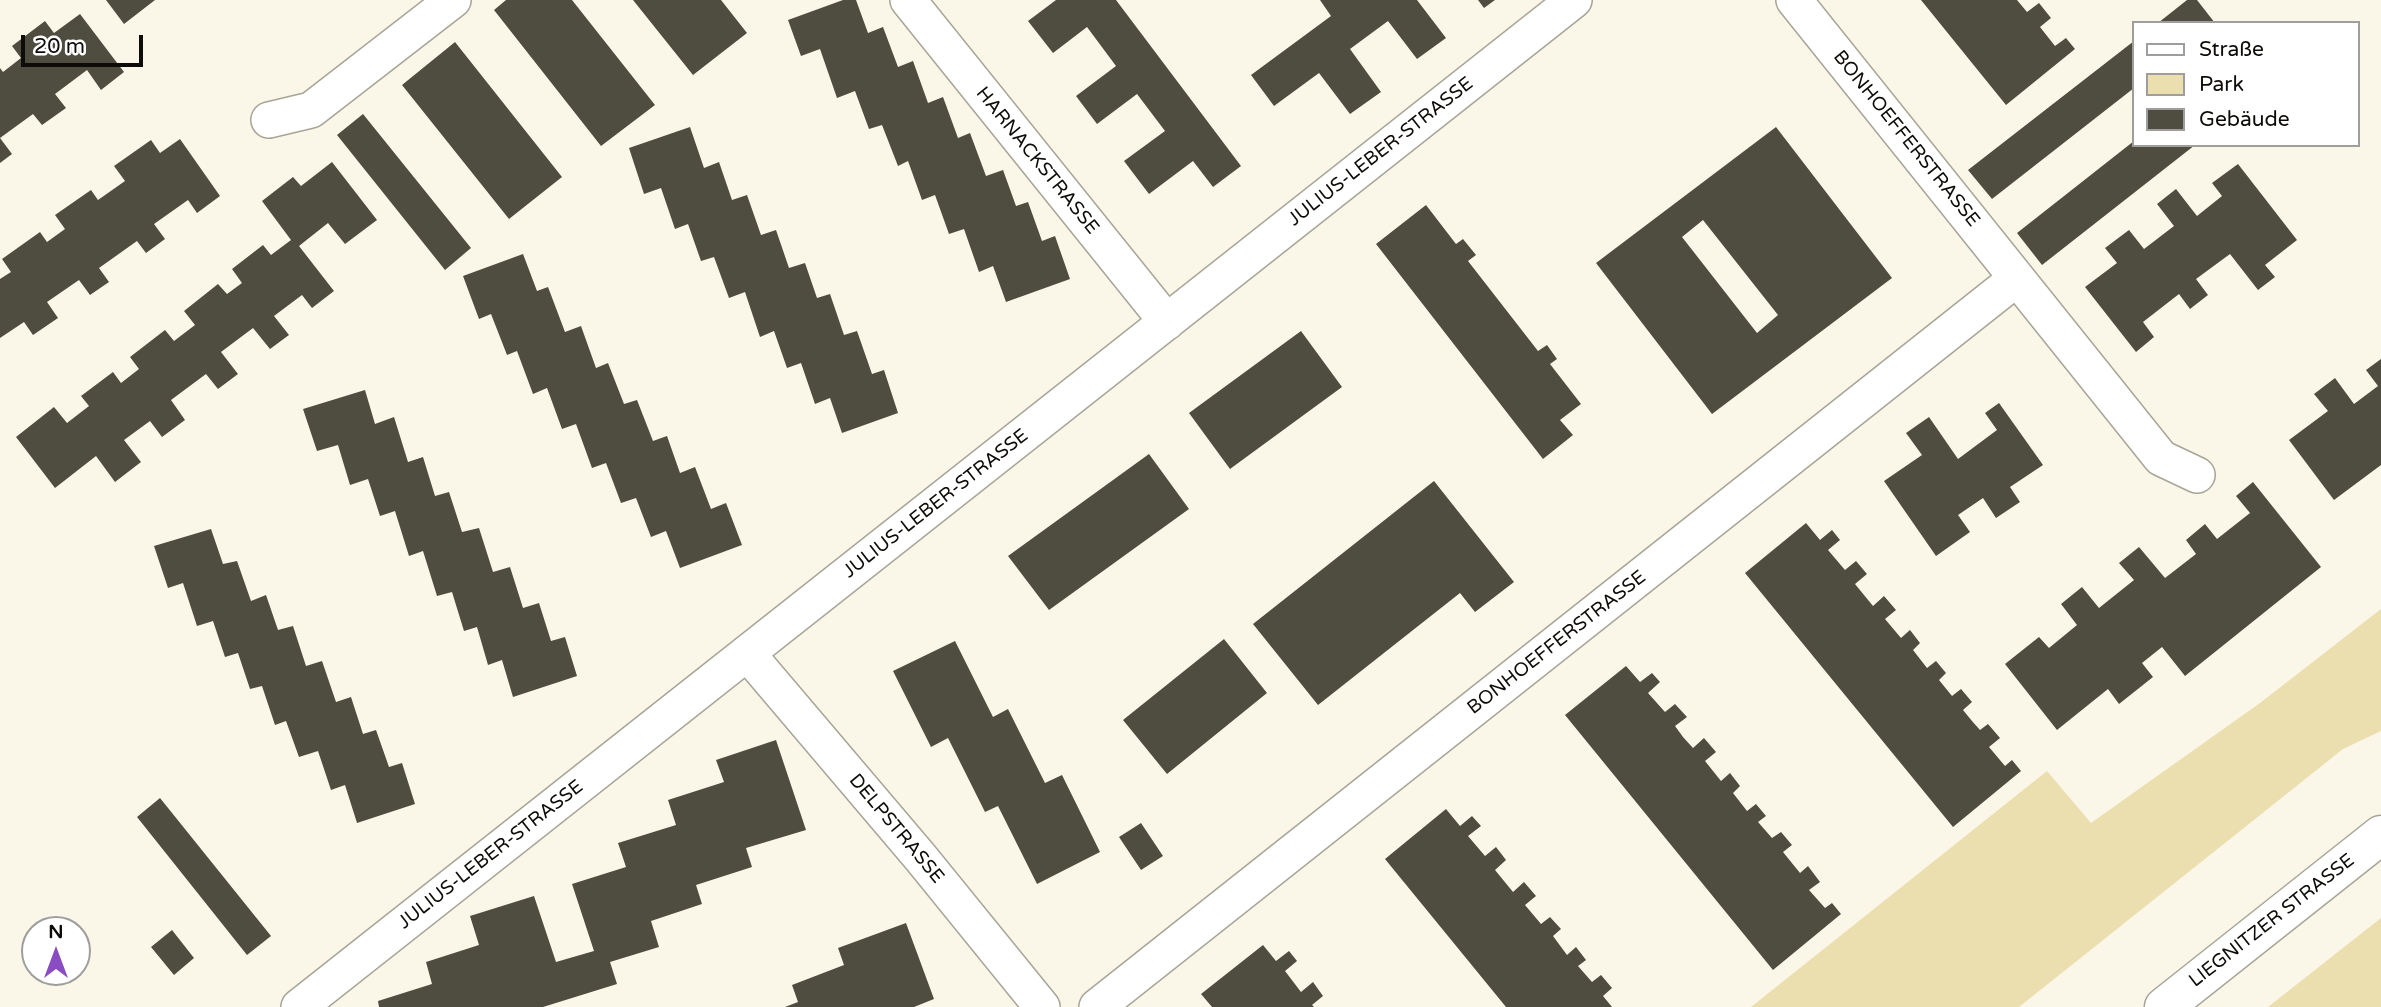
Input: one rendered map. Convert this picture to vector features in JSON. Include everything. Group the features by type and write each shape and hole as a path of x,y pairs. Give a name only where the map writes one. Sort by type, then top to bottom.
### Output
{"main road":[{"name":"LIEGNITZER STRASSE","path":"2164,1007 2381,835"}],"street":[{"path":"269,120 312,110 453,0"},
{"name":"HARNACKSTRASSE","path":"908,0 1167,322"},
{"name":"JULIUS-LEBER-STRASSE","path":"299,1007 1574,0"},
{"name":"BONHOEFFERSTRASSE","path":"1794,0 2161,458 2197,475"},
{"name":"BONHOEFFERSTRASSE","path":"1097,1007 2016,279"},
{"name":"DELPSTRASSE","path":"747,653 921,858 1042,1007"}],"green space":[{"path":"2381,609 2381,731 2343,749 2019,1007 1751,1007 2047,771 2091,823 2260,703"},
{"path":"2381,918 2381,1007 2268,1007"}],"building":[{"path":"106,0 155,0 124,24"},
{"path":"506,0 572,0 655,105 601,146 494,10"},
{"path":"633,0 721,0 747,33 693,75"},
{"path":"843,0 856,0 868,33 883,27 898,67 913,61 928,103 943,97 958,138 970,133 986,176 1003,170 1016,206 1028,202 1042,241 1055,236 1070,279 1006,302 993,266 979,272 964,229 949,234 935,195 922,200 908,161 898,166 882,125 869,129 855,91 837,98 820,49 801,56 788,20"},
{"path":"1056,0 1116,0 1241,166 1213,187 1193,161 1149,194 1124,161 1165,131 1137,94 1097,124 1076,96 1116,66 1087,27 1053,53 1028,21"},
{"path":"1320,0 1417,0 1446,38 1417,59 1388,21 1350,49 1381,92 1350,114 1319,73 1274,106 1251,75 1331,16"},
{"path":"1478,0 1495,0 1484,8"},
{"path":"1921,0 2017,0 2027,12 2039,3 2051,18 2040,27 2055,46 2066,38 2075,49 2006,105"},
{"path":"2187,0 2197,0 2213,21 2161,21"},
{"path":"80,14 124,72 101,90 87,70 55,94 66,108 42,125 33,114 0,138 0,68 3,72 21,58 12,46 45,21 54,33"},
{"path":"455,42 562,177 509,219 402,85"},
{"path":"2132,43 2132,90 1992,199 1968,170"},
{"path":"363,114 471,248 445,270 337,135"},
{"path":"690,127 704,168 719,162 732,200 747,195 761,235 776,230 789,268 805,263 817,298 830,294 844,335 857,331 872,374 884,370 898,413 842,433 830,398 815,404 801,363 787,368 774,331 760,337 745,292 729,298 714,257 701,261 688,224 675,229 661,188 644,194 629,148"},
{"path":"1776,127 1892,278 1712,414 1596,263","holes":["1703,220 1778,315 1757,333 1682,237"]},
{"path":"0,138 12,154 0,163"},
{"path":"180,139 220,196 197,213 188,200 154,224 165,239 146,253 137,241 99,268 109,282 90,295 79,280 47,302 58,318 33,335 24,322 0,338 0,279 11,272 2,259 40,232 47,242 65,229 55,215 91,190 98,200 125,181 114,166 151,140 160,153"},
{"path":"2132,143 2132,147 2192,147 2042,265 2017,233"},
{"path":"332,162 377,220 345,244 328,223 299,246 334,291 312,308 302,295 274,316 289,335 270,349 253,328 221,352 238,374 218,389 206,374 171,400 185,420 162,437 150,421 124,440 141,462 115,482 96,456 55,488 16,437 54,407 67,423 89,406 81,396 113,372 121,383 139,369 130,357 165,330 174,341 195,325 184,311 218,284 227,294 242,283 232,269 263,245 271,255 291,240 262,201 293,177 301,186"},
{"path":"2238,164 2297,240 2265,265 2275,277 2258,290 2230,254 2196,279 2208,295 2190,309 2179,294 2143,322 2154,337 2136,352 2085,287 2117,263 2105,248 2129,230 2144,249 2174,226 2157,204 2176,189 2197,216 2222,196 2212,183"},
{"path":"1426,205 1456,244 1463,239 1476,255 1468,261 1538,351 1547,345 1557,359 1550,364 1581,404 1560,420 1573,435 1543,459 1376,244"},
{"path":"523,254 537,291 548,287 565,332 581,326 596,368 608,363 624,404 637,400 653,441 667,436 680,473 695,467 711,509 726,503 742,545 680,568 666,531 651,537 636,498 621,503 606,463 592,468 576,424 562,429 547,388 533,394 517,351 507,355 491,314 479,319 463,276"},
{"path":"1301,331 1342,387 1230,469 1189,413"},
{"path":"2381,359 2381,465 2334,500 2289,440 2328,411 2314,394 2335,378 2354,404 2378,386 2366,370"},
{"path":"365,390 375,424 394,417 408,462 423,457 435,496 449,492 462,532 479,528 493,572 510,567 523,608 539,603 551,641 565,637 577,676 513,697 502,660 488,665 477,627 464,631 452,592 437,596 423,551 409,556 395,511 380,516 368,479 350,485 338,445 317,451 303,409"},
{"path":"1999,403 2043,465 2010,487 2020,502 1996,518 1983,498 1958,515 1970,532 1936,556 1884,481 1922,455 1906,433 1929,417 1958,459 1997,430 1985,413"},
{"path":"1149,454 1189,509 1049,610 1008,556"},
{"path":"1434,481 1514,582 1475,612 1460,593 1318,705 1253,624"},
{"path":"2253,482 2321,567 2185,676 2162,647 2142,663 2153,677 2119,704 2108,689 2057,730 2005,664 2039,637 2049,648 2077,625 2061,604 2082,587 2099,608 2134,580 2119,563 2139,547 2165,578 2196,554 2186,540 2205,524 2217,539 2250,513 2236,496"},
{"path":"1806,523 1820,540 1832,530 1840,540 1828,550 1845,570 1856,561 1867,574 1855,584 1873,606 1884,596 1896,610 1885,619 1901,638 1910,630 1920,643 1913,650 1927,668 1936,661 1946,673 1939,680 1952,696 1961,689 1972,702 1963,710 1972,721 1980,730 1988,724 2000,738 1989,747 2005,766 2012,760 2021,771 1953,827 1745,573"},
{"path":"211,529 223,564 237,561 251,601 266,595 278,630 293,626 306,666 322,661 336,702 351,697 363,734 376,730 389,767 402,763 415,804 357,823 345,785 331,790 318,751 299,757 286,721 275,725 262,686 250,689 238,653 225,657 213,621 197,626 183,583 168,588 154,546"},
{"path":"1224,639 1267,693 1167,774 1123,720"},
{"path":"955,641 993,717 1008,709 1045,783 1062,775 1100,852 1037,884 998,806 985,812 948,738 931,747 893,671"},
{"path":"1626,666 1640,682 1652,673 1660,682 1648,693 1665,712 1675,704 1687,717 1675,726 1683,737 1693,748 1704,738 1716,752 1705,761 1721,781 1730,773 1740,786 1733,793 1747,811 1756,804 1766,816 1758,822 1772,838 1781,832 1792,845 1783,852 1800,873 1808,866 1820,882 1809,890 1825,908 1832,903 1841,914 1773,970 1565,715"},
{"path":"776,740 806,830 746,848 752,867 696,885 702,904 651,921 659,947 610,962 617,984 543,1007 379,1007 378,1001 432,984 426,962 479,945 470,916 534,896 556,962 594,951 572,884 626,867 618,843 676,825 668,800 724,782 716,760"},
{"path":"160,798 271,936 247,955 137,817"},
{"path":"1446,809 1460,826 1472,816 1481,826 1468,836 1485,856 1496,847 1506,860 1495,870 1513,892 1524,882 1536,896 1525,905 1541,924 1550,917 1561,929 1553,936 1567,955 1576,947 1586,960 1578,966 1592,982 1601,975 1612,988 1603,996 1612,1007 1506,1007 1385,859"},
{"path":"1141,823 1163,856 1141,870 1119,837"},
{"path":"906,923 934,999 914,1007 785,1007 798,1002 792,985 844,965 838,948"},
{"path":"172,930 194,958 174,975 151,947"},
{"path":"1263,945 1276,961 1289,951 1297,961 1285,971 1301,992 1313,982 1323,996 1312,1005 1314,1007 1212,1007 1201,994"}]}
